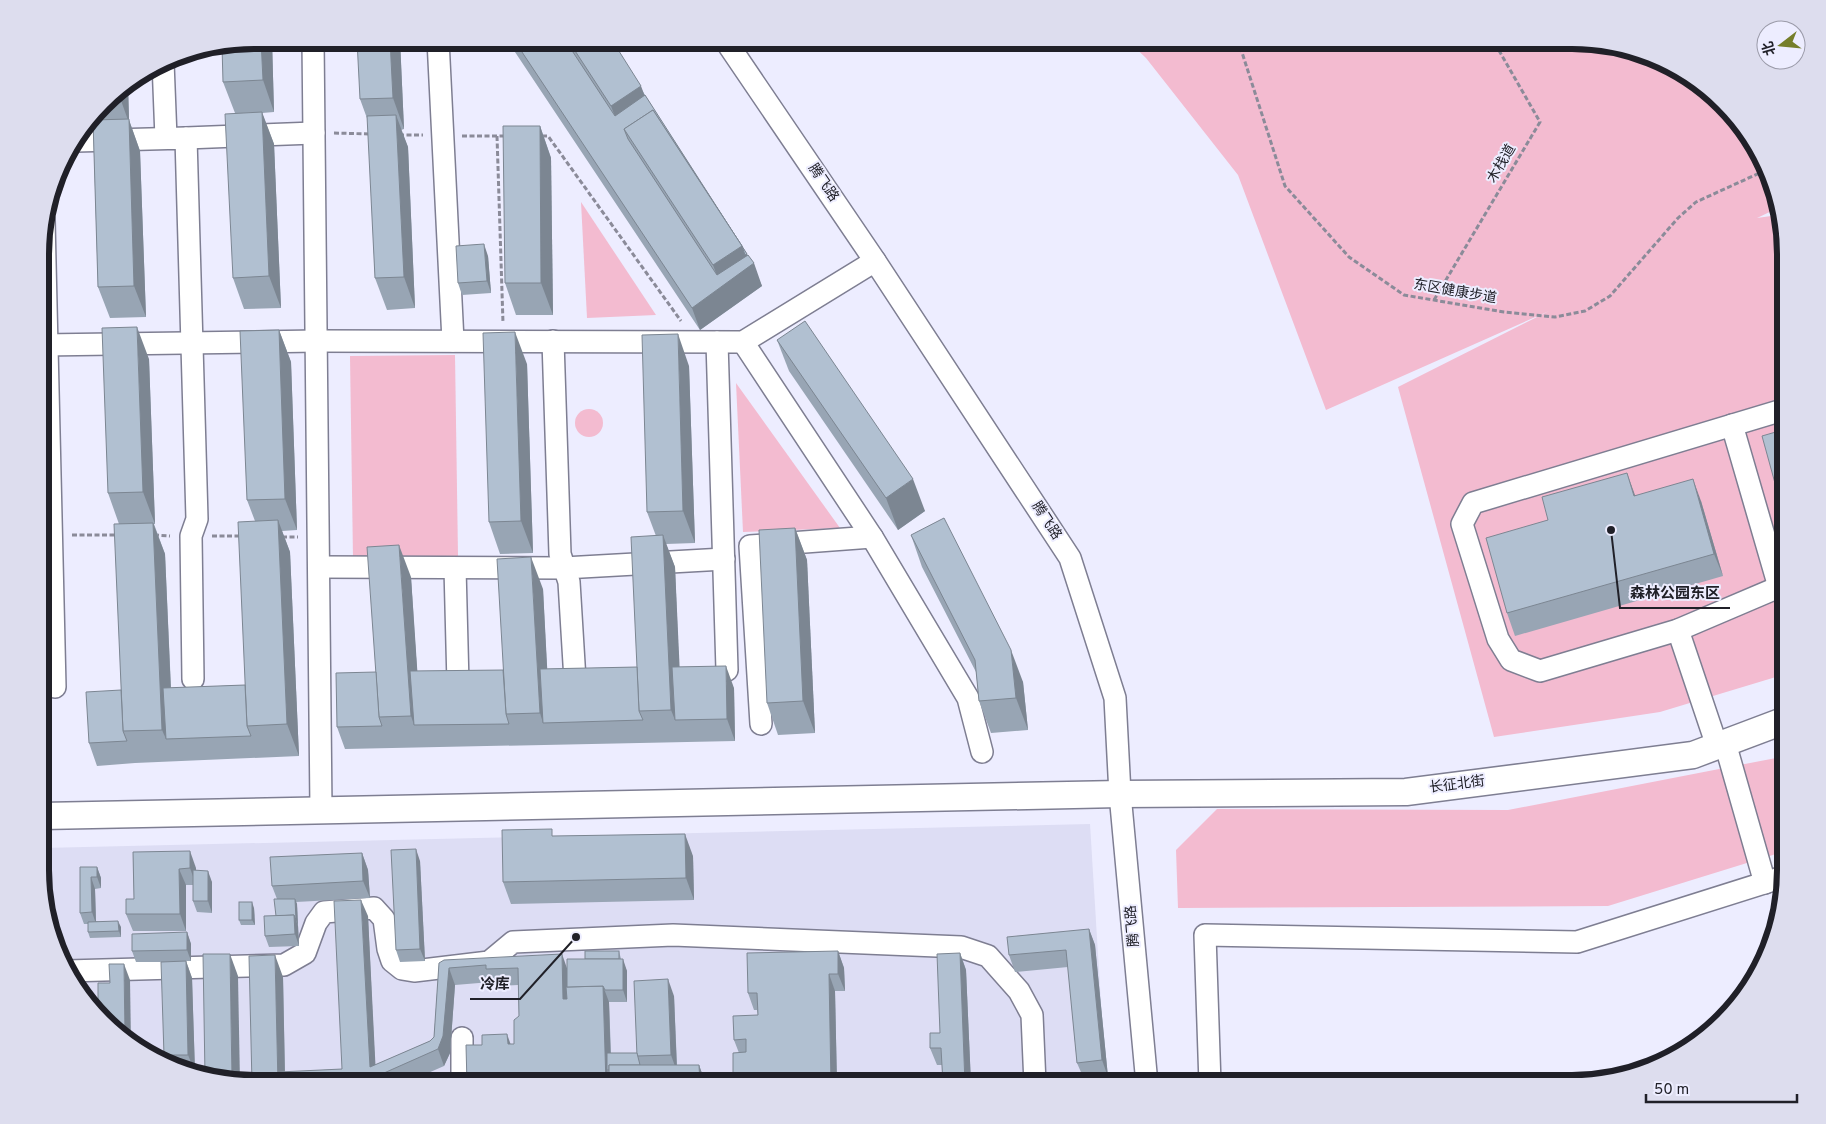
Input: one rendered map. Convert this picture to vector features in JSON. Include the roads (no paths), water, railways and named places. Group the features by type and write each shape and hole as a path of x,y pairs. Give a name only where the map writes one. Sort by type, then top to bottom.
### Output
{"main road":[{"name":"长征北街","path":"49,816 1120,794 1406,792 1693,755 1777,723"}],"street":[{"path":"313,49 321,810"},
{"path":"438,49 453,341"},
{"name":"腾飞路","path":"731,49 875,261 1070,558 1115,698 1120,794 1146,1075"},
{"path":"164,69 176,138 192,343 197,519 191,536 193,679"},
{"path":"82,141 314,133"},
{"path":"49,345 317,340 743,342 875,261"},
{"path":"553,342 560,554 569,582 575,680"},
{"path":"717,342 727,670"},
{"path":"743,342 872,537 968,698 982,752"},
{"path":"1777,412 1473,502 1462,524 1498,639 1512,660 1540,671 1678,630 1777,587"},
{"path":"1732,425 1777,569"},
{"path":"49,464 55,688"},
{"path":"761,724 750,546 872,537"},
{"path":"319,567 564,568 724,559"},
{"path":"455,568 458,684"},
{"path":"1678,630 1721,744 1765,883"},
{"path":"1210,1075 1205,935 1577,942 1777,879"},
{"path":"77,975 284,965 305,953 316,923 324,912 374,908 384,919 388,949 392,961 402,969 414,971 489,962 513,942 532,941 673,935 961,947 988,956 1020,991 1032,1015 1035,1075"},
{"path":"462,1038 462,1075"}],"place":[{"name":"森林公园东区","path":"1611,530"},
{"name":"冷库","path":"576,937"}]}
